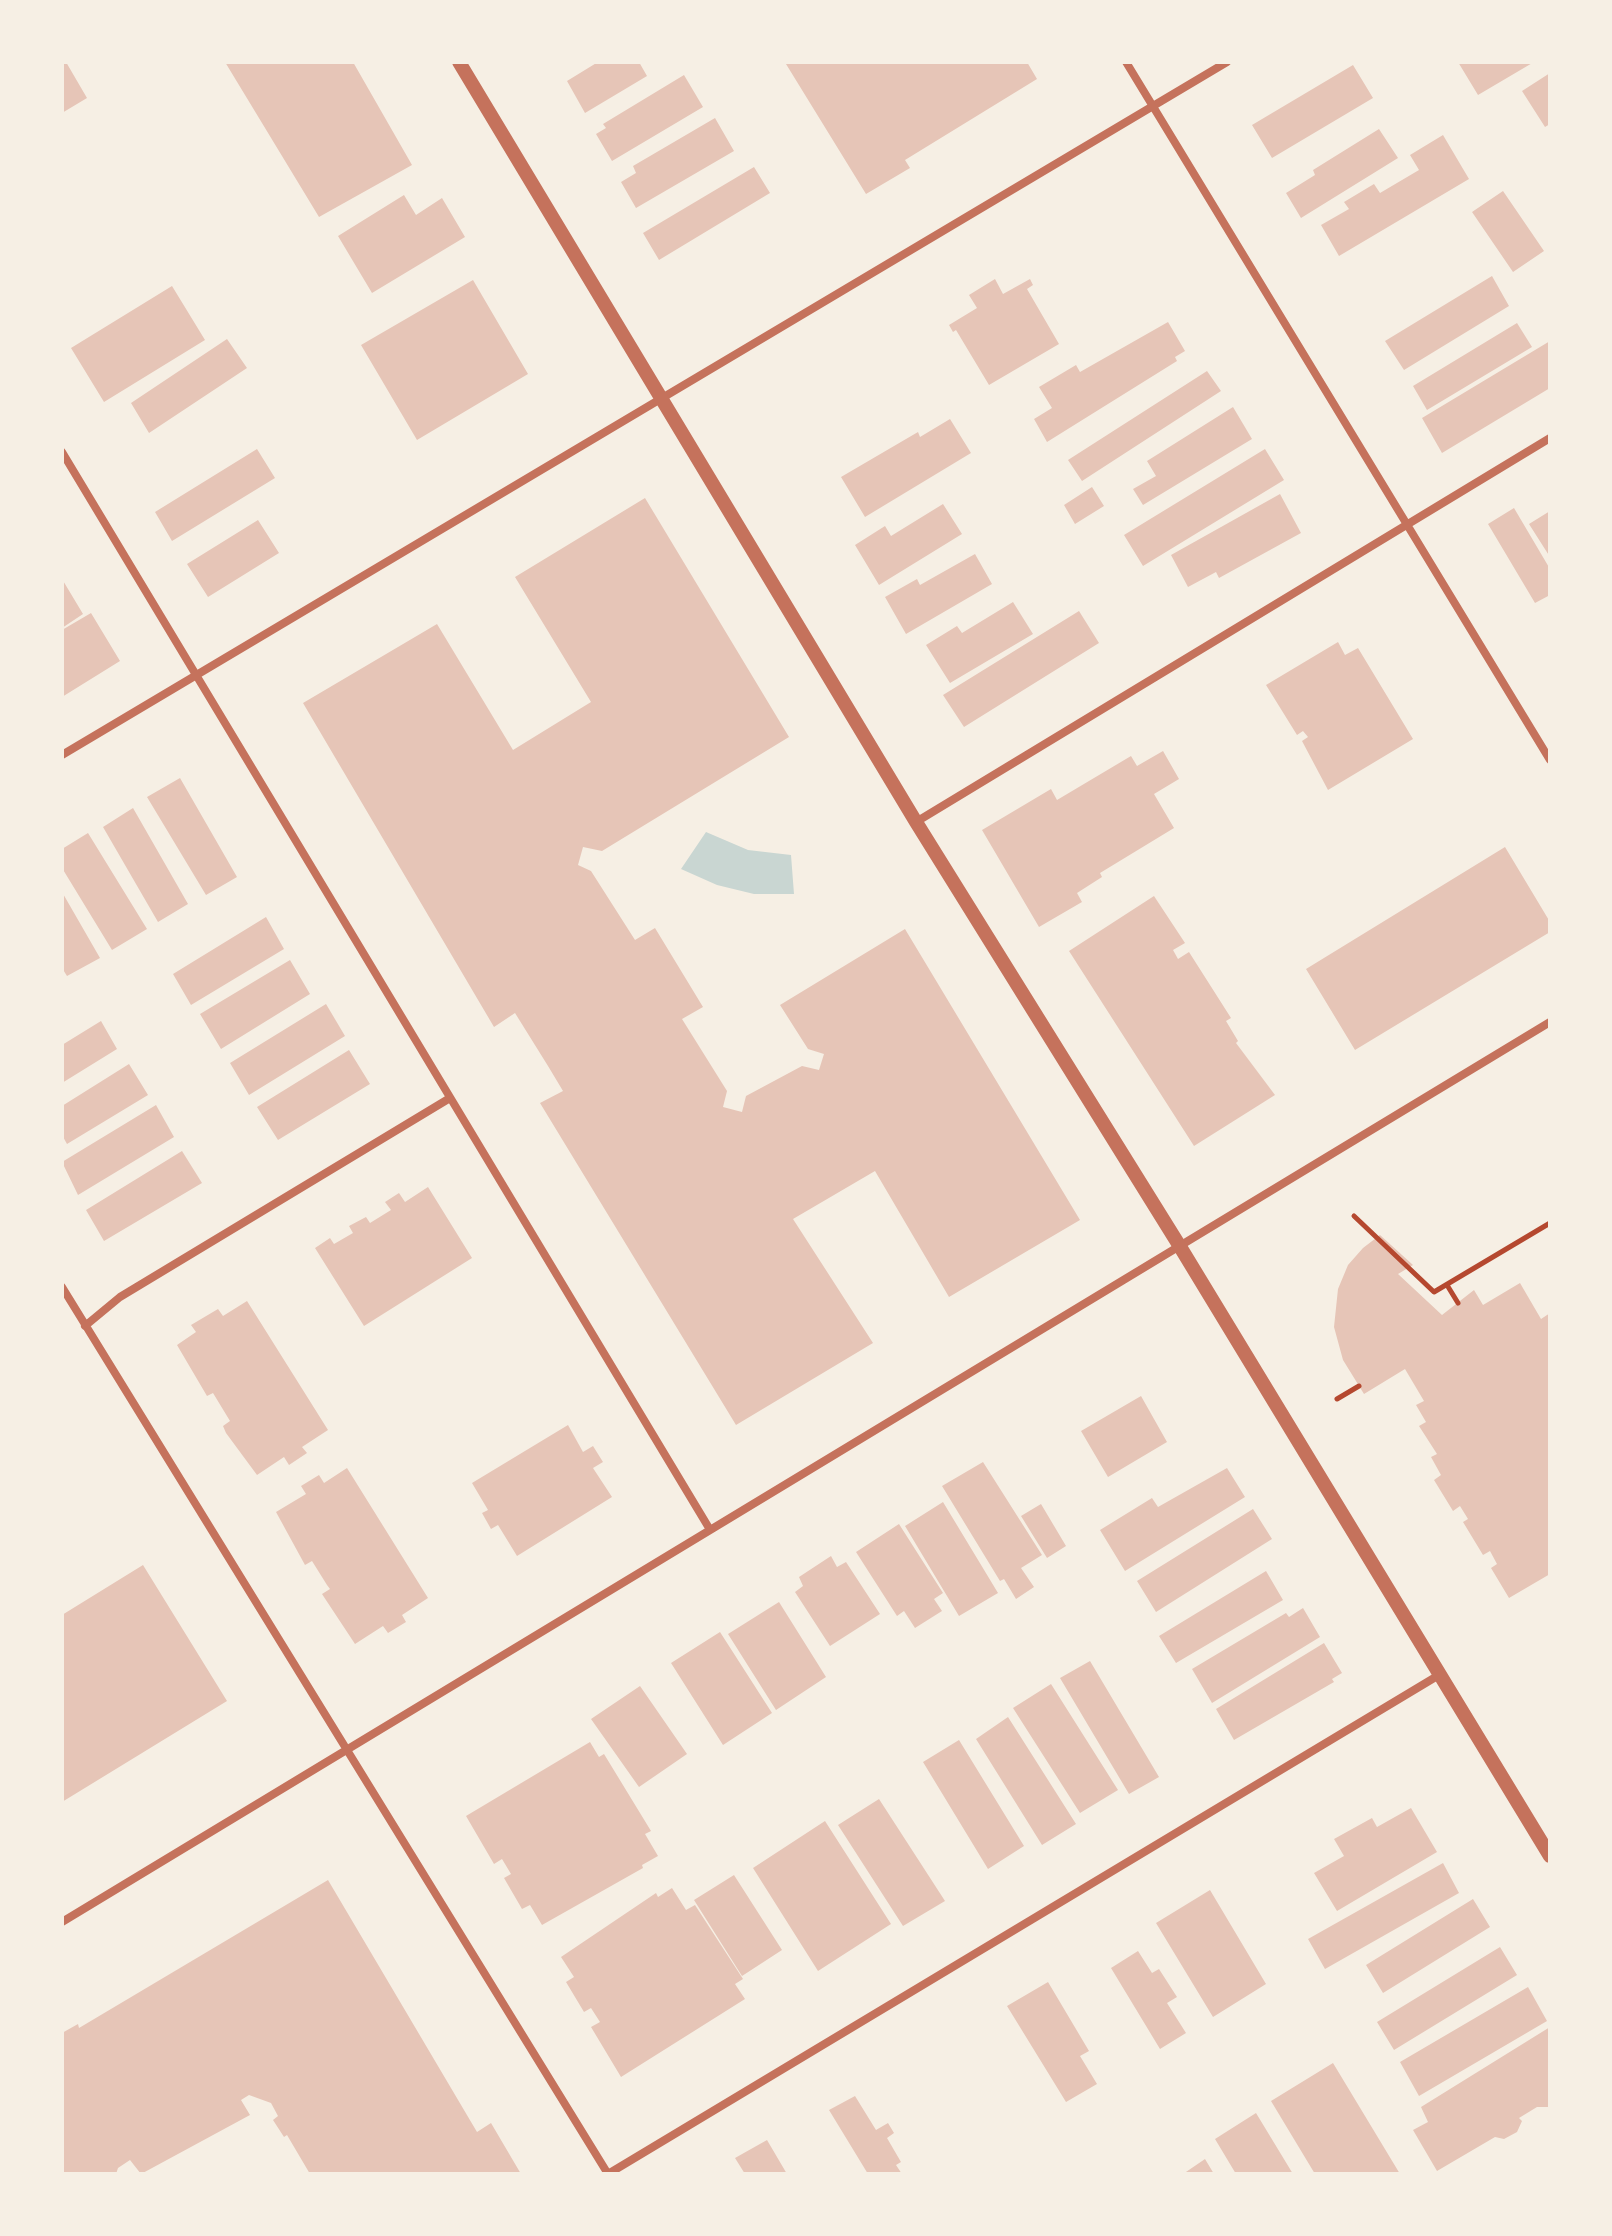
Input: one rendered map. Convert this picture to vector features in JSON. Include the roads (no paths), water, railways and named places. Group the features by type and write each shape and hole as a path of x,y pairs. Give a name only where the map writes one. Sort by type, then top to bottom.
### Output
{"street":[{"path":"459,62 916,822 1179,1245 1550,1856"},
{"path":"1126,62 1550,760"},
{"path":"62,755 662,401 1227,62"},
{"path":"916,822 1550,438"},
{"path":"62,452 709,1528"},
{"path":"62,1922 1550,1022"},
{"path":"85,1326 120,1297 450,1098"},
{"path":"62,1287 608,2174 1439,1675"}]}
